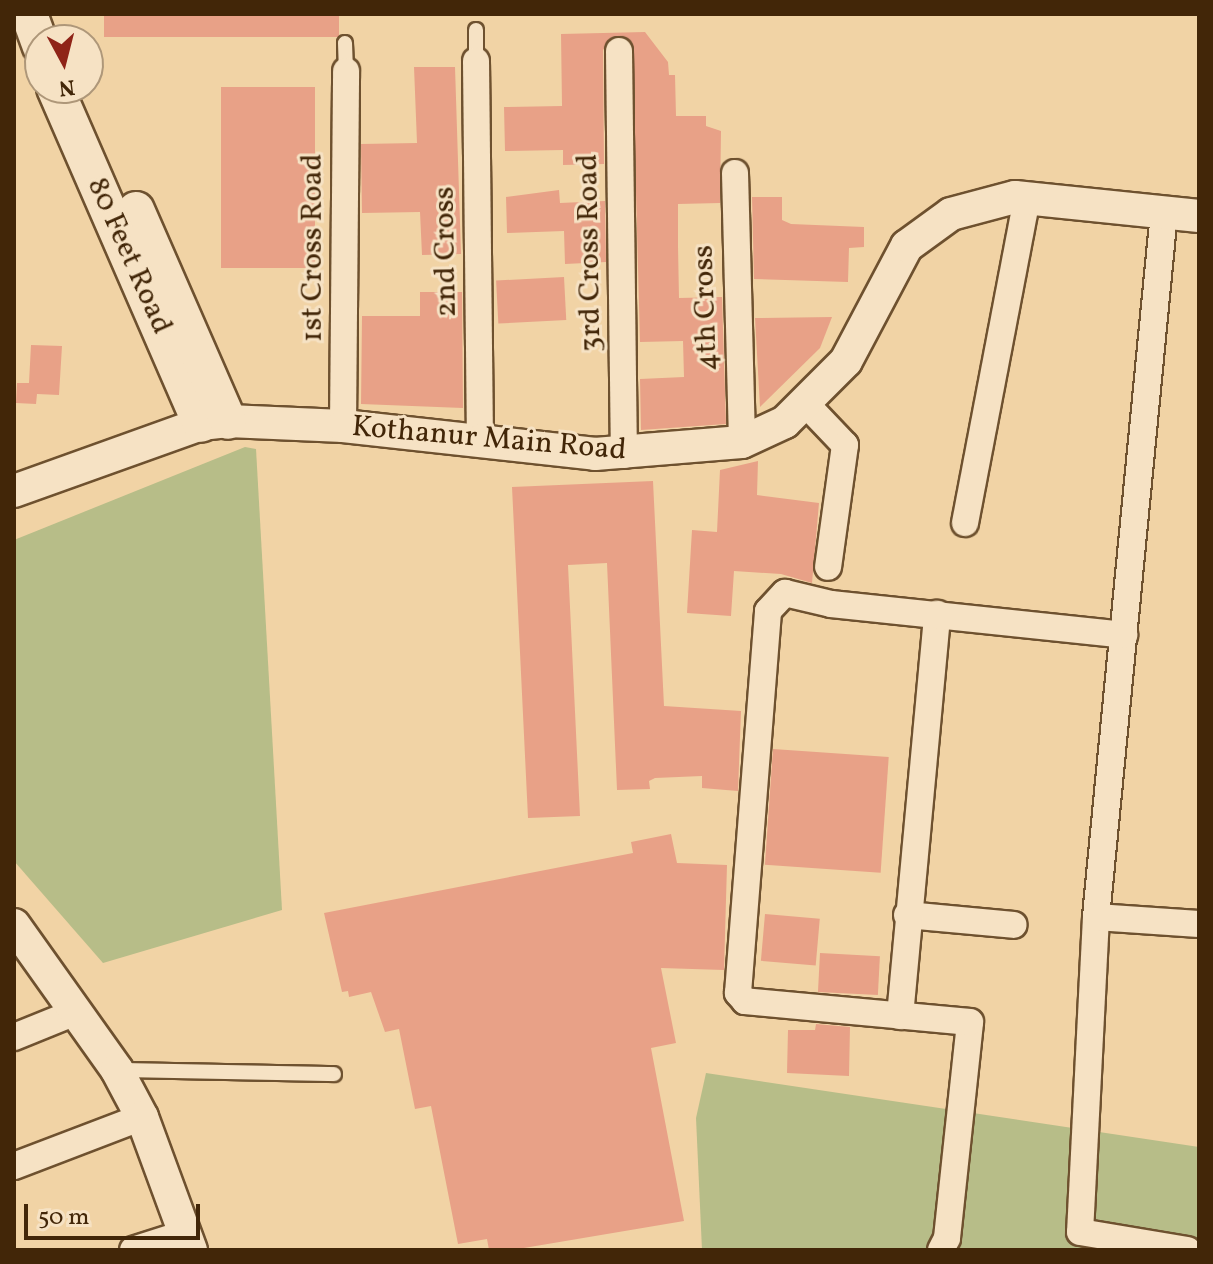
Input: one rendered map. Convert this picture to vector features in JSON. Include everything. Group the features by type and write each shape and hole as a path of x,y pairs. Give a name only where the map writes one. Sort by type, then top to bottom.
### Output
{"main road":[{"name":"80 Feet Road","path":"63,104 214,422"},
{"name":"80 Feet Road","path":"86,104 214,422"}],"street":[{"name":"3rd Cross Road","path":"619,51 624,455"},
{"name":"2nd Cross","path":"476,61 480,442"},
{"name":"1st Cross Road","path":"343,426 346,71"},
{"name":"4th Cross","path":"735,173 742,442"},
{"name":"Kothanur Main Road","path":"14,491 214,422 343,426 624,455 742,442 785,422 846,361 907,246 951,214 1027,199 1199,216"},
{"path":"965,523 1027,199"},
{"path":"1164,213 1096,917 1080,1232 1188,1250"},
{"path":"805,403 845,445 828,567"},
{"path":"941,1250 947,1238 970,1022 745,1001 738,993 768,611 785,593 831,604 1124,635"},
{"path":"900,1016 937,614"},
{"path":"907,915 1014,925"},
{"path":"1096,917 1199,924"},
{"path":"15,928 117,1070 142,1117 188,1242 133,1250"},
{"path":"14,1037 76,1012"},
{"path":"14,1166 142,1117"}],"lane":[{"path":"476,30 476,61"},
{"path":"345,43 346,71"},
{"path":"117,1070 334,1074"}],"green space":[{"path":"245,447 256,449 282,910 103,963 14,861 14,540"},
{"path":"706,1073 1199,1147 1199,1250 702,1250 696,1118"}],"building":[{"path":"104,14 339,14 339,37 104,37"},
{"path":"645,32 668,62 669,75 675,75 676,116 706,116 706,126 721,131 720,203 678,204 678,246 679,298 722,297 726,424 641,430 640,379 684,377 683,341 640,342 632,42 612,37 603,50 604,164 563,165 563,150 505,151 504,107 562,106 561,34"},
{"path":"414,67 455,67 461,254 422,255 420,212 362,213 361,144 417,143"},
{"path":"221,87 315,87 315,268 221,268"},
{"path":"559,190 560,203 605,201 606,262 565,264 564,231 507,233 506,197"},
{"path":"752,197 782,197 782,220 791,224 864,227 864,247 849,248 848,282 754,279"},
{"path":"564,277 566,320 498,323 496,281"},
{"path":"420,292 462,292 463,408 361,404 362,316 420,316"},
{"path":"832,317 820,348 760,407 755,318"},
{"path":"31,345 62,346 59,395 37,394 36,404 16,403 17,383 29,383"},
{"path":"758,461 757,495 819,503 812,583 781,574 734,571 731,616 687,613 692,530 717,532 720,470"},
{"path":"653,481 664,706 741,711 738,791 702,788 702,776 655,778 649,781 650,789 617,790 607,563 568,565 580,816 528,818 512,487"},
{"path":"773,749 889,757 881,873 765,865"},
{"path":"671,834 677,863 727,865 724,970 661,968 676,1043 651,1048 684,1221 512,1250 489,1250 487,1239 458,1244 431,1106 415,1109 399,1029 385,1032 371,992 349,997 348,991 342,992 324,913 633,853 631,842"},
{"path":"765,914 820,919 816,966 761,961"},
{"path":"820,953 880,956 878,995 818,992"},
{"path":"816,1024 850,1027 849,1076 787,1073 788,1030 815,1030"}]}
